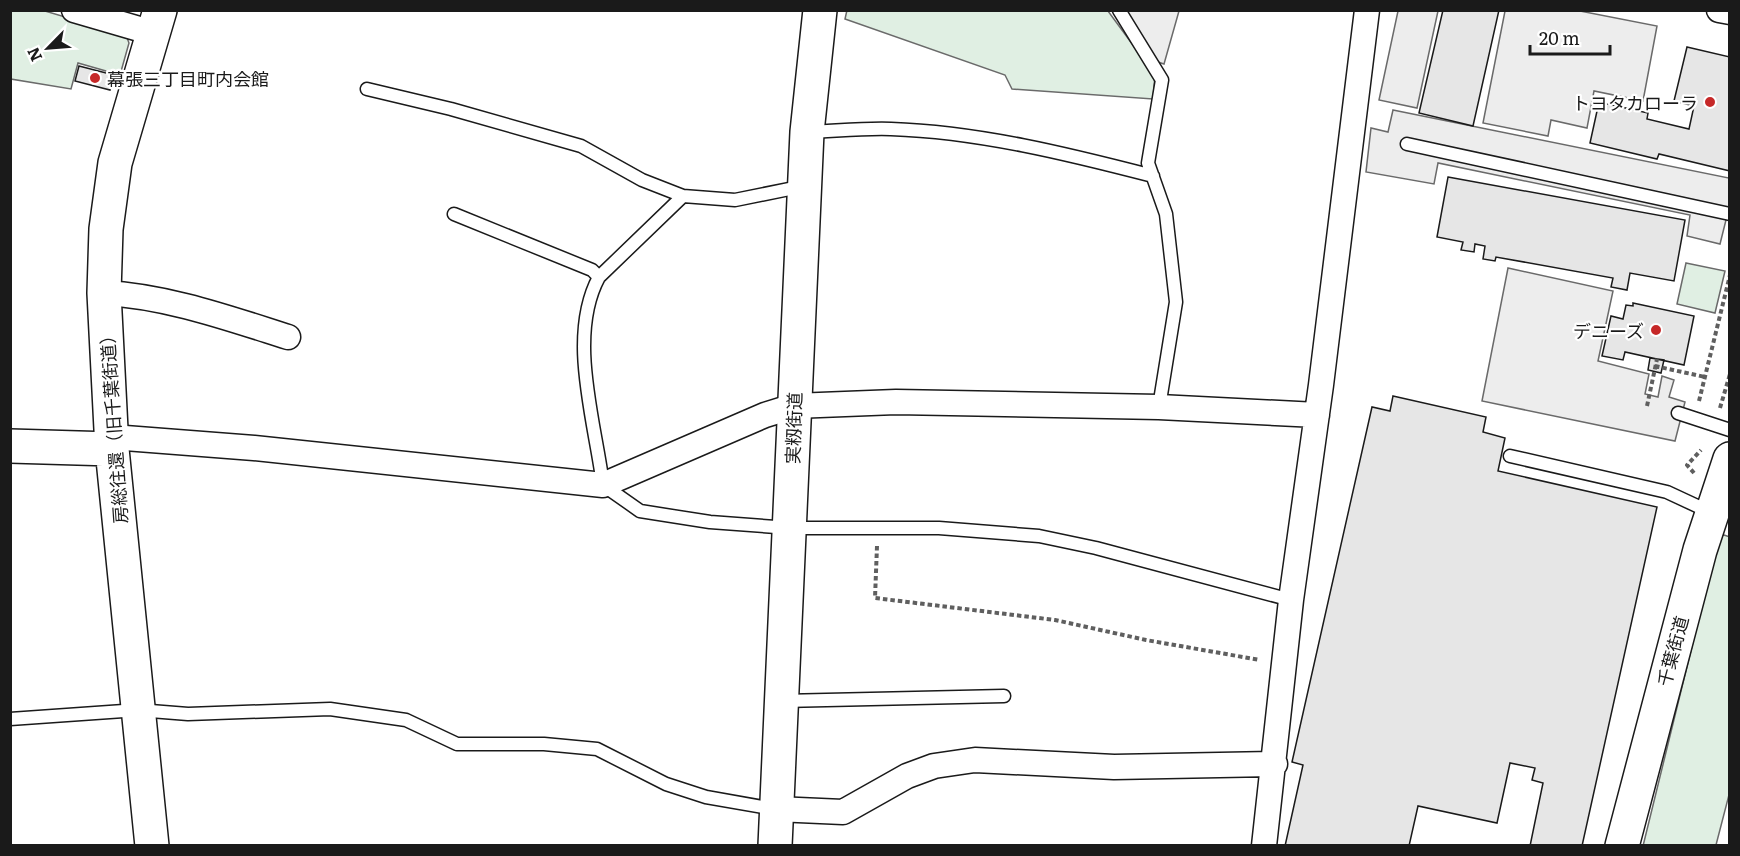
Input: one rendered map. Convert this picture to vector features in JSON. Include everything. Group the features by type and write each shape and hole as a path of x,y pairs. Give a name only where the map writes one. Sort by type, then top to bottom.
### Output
{"main road":[{"name":"実籾街道","path":"775,846 807,132 820,10"},
{"name":"房総往還（旧千葉街道）","path":"152,846 112,443 104,293 106,229 115,163 157,22"},
{"path":"10,447 112,443"},
{"name":"千葉街道","path":"1622,846 1639,770 1720,515 1730,459"}],"street":[{"path":"74,10 157,22"},
{"path":"1264,846 1275,764 1291,600 1317,415 1367,10"},
{"path":"1719,10 1730,12"},
{"path":"104,293 128,294 206,311 288,337"},
{"path":"112,443 254,448 603,485 765,415 794,406 896,402 1159,407 1317,415"},
{"path":"776,809 843,812 907,776 934,766 975,760 1114,767 1275,764"}],"lane":[{"path":"1119,10 1162,80 1148,163 1166,214 1176,302 1159,407"},
{"path":"367,89 451,109 581,146 642,180 683,196 735,200 805,186"},
{"path":"807,132 892,129 963,137 1059,152 1153,176"},
{"path":"1407,144 1730,214"},
{"path":"683,196 600,277 592,291 584,330 583,356 603,485 640,511 710,522 789,528 939,528 1039,536 1096,548 1291,600"},
{"path":"454,214 592,270 600,277"},
{"path":"1678,413 1730,430"},
{"path":"1510,456 1667,492 1720,515"},
{"path":"781,701 1004,696"},
{"path":"10,719 138,711 188,714 330,709 406,720 457,744 544,744 597,749 666,784 706,797 776,809"}],"path":[{"path":"1699,405 1730,275"},
{"path":"1647,406 1656,358"},
{"path":"1655,366 1705,377"},
{"path":"1720,411 1730,374"},
{"path":"877,528 875,598 1055,620 1146,640 1285,664"}],"green space":[{"path":"847,10 1108,11 1155,75 1153,99 1012,89 1005,75 845,19"},
{"path":"10,11 45,11 126,35 129,43 120,75 78,63 71,89 11,79"},
{"path":"1686,263 1725,271 1715,313 1677,304"},
{"path":"1719,536 1730,537 1730,791 1716,845 1643,846"}],"shaded area":[{"path":"1124,11 1179,11 1164,64 1158,62"},
{"path":"1398,11 1438,11 1417,108 1379,100"},
{"path":"1505,11 1580,11 1657,26 1643,101 1594,91 1587,128 1551,120 1548,136 1483,123"},
{"path":"1393,110 1729,178 1729,208 1720,244 1687,236 1690,215 1438,163 1434,184 1366,172 1371,128 1388,132"},
{"path":"1508,268 1613,291 1598,361 1649,374 1645,394 1658,397 1662,376 1674,380 1669,397 1685,402 1675,441 1482,401"}],"building":[{"path":"1443,10 1499,10 1473,126 1419,113"},
{"path":"1687,47 1730,57 1730,171 1659,154 1657,159 1590,143 1599,102 1648,113 1647,119 1689,129 1694,106 1674,101"},
{"path":"79,66 114,75 110,90 75,81"},
{"path":"1448,177 1685,220 1674,281 1630,273 1627,290 1611,287 1613,278 1496,257 1495,261 1483,259 1485,246 1475,244 1474,252 1461,250 1463,242 1437,237"},
{"path":"1633,303 1694,316 1684,365 1625,352 1623,360 1602,356 1611,316 1623,319 1626,305 1633,306"},
{"path":"1650,358 1664,360 1661,373 1648,370"},
{"path":"1393,396 1486,417 1483,432 1505,438 1498,471 1657,507 1582,846 1530,846 1543,783 1532,780 1535,768 1510,763 1497,823 1418,806 1409,846 1285,846 1303,765 1292,762 1372,407 1390,411"}],"place":[{"name":"幕張三丁目町内会館","path":"95,78"},
{"name":"トヨタカローラ","path":"1710,102"},
{"name":"デニーズ","path":"1656,330"}]}
